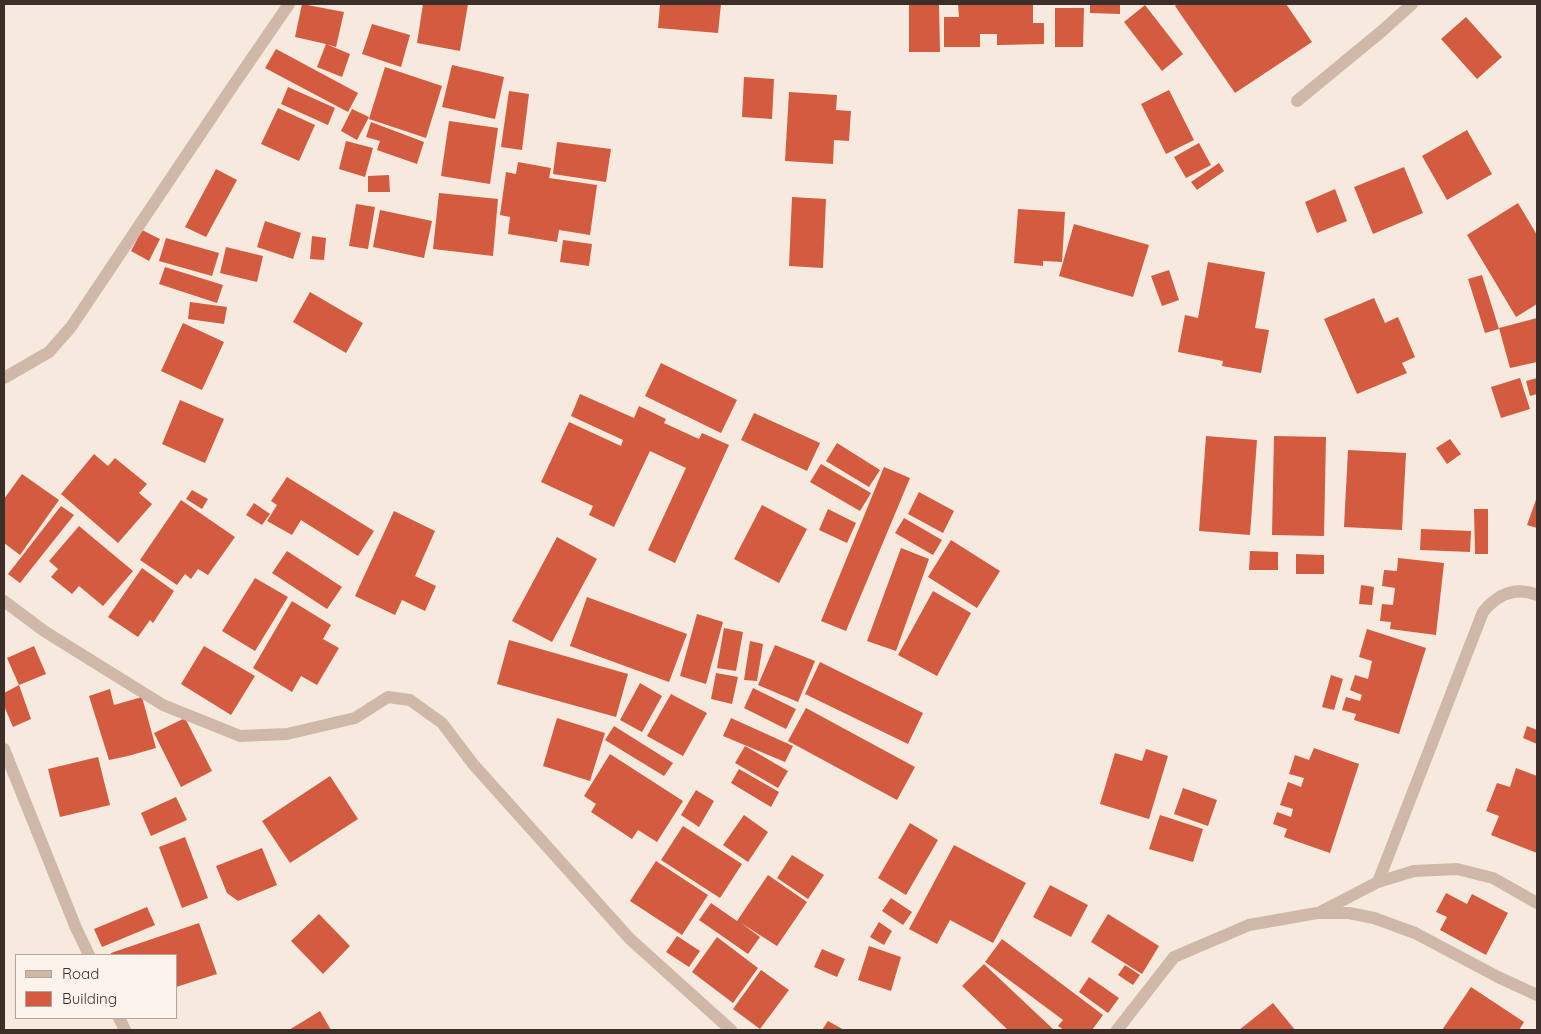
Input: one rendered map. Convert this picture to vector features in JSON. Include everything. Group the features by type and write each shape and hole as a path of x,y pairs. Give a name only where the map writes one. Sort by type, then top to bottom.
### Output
{"street":[{"path":"4,378 49,352 71,327 289,4"},
{"path":"1297,101 1412,4"},
{"path":"1378,882 1483,612 1501,595 1512,591 1530,592 1537,595"},
{"path":"4,601 44,631 163,705 240,736 287,734 355,718 388,697 410,700 442,723 473,764 630,939 731,1030"},
{"path":"4,749 76,928 89,954"},
{"path":"1317,913 1378,882 1414,871 1457,869 1493,878 1537,903"},
{"path":"1117,1030 1174,957 1249,925 1317,913 1349,913 1374,918 1415,933 1498,977 1537,995"}],"building":[{"path":"302,4 344,12 336,47 295,37"},
{"path":"423,4 468,4 460,51 417,43"},
{"path":"660,4 721,4 718,33 658,28"},
{"path":"909,4 939,4 940,52 909,52"},
{"path":"958,4 1033,4 1033,23 1044,23 1044,44 997,45 997,34 980,34 980,47 944,47 944,17 959,17"},
{"path":"1090,4 1120,4 1120,14 1090,13"},
{"path":"1178,4 1286,4 1312,42 1235,93 1175,6"},
{"path":"1145,5 1183,54 1162,71 1124,22"},
{"path":"1055,8 1084,8 1083,47 1055,47"},
{"path":"1466,17 1502,57 1477,79 1441,39"},
{"path":"372,24 410,35 401,67 362,54"},
{"path":"326,44 350,54 342,77 317,67"},
{"path":"276,49 358,93 348,112 265,68"},
{"path":"452,65 504,77 495,119 442,107"},
{"path":"385,67 442,86 426,138 369,119"},
{"path":"744,77 774,79 772,119 742,117"},
{"path":"288,87 335,108 328,125 281,104"},
{"path":"1169,90 1194,140 1166,154 1141,104"},
{"path":"509,91 529,94 522,150 501,147"},
{"path":"789,92 837,95 836,110 851,111 849,141 834,140 833,164 785,161"},
{"path":"278,108 315,125 299,161 261,144"},
{"path":"352,109 369,117 357,140 341,131"},
{"path":"449,121 498,128 490,184 441,176"},
{"path":"371,122 424,142 417,164 377,150 380,141 366,137"},
{"path":"1467,130 1492,174 1447,200 1422,156"},
{"path":"346,141 373,148 365,177 339,169"},
{"path":"557,142 611,149 606,182 553,174"},
{"path":"1199,143 1211,165 1186,178 1174,157"},
{"path":"518,162 551,168 549,178 597,185 590,235 559,230 557,242 508,234 510,217 500,215 506,172 516,174"},
{"path":"1219,163 1224,171 1197,190 1191,182"},
{"path":"1404,167 1423,213 1373,234 1354,187"},
{"path":"216,169 237,180 206,237 185,227"},
{"path":"389,175 390,192 368,192 368,176"},
{"path":"1335,189 1347,221 1317,233 1305,202"},
{"path":"439,193 498,199 493,256 433,249"},
{"path":"792,197 826,199 823,268 789,266"},
{"path":"1518,203 1537,235 1537,304 1516,317 1467,235"},
{"path":"356,204 375,207 368,249 349,246"},
{"path":"1018,209 1065,212 1062,262 1043,261 1043,266 1014,263"},
{"path":"380,210 432,221 424,258 373,247"},
{"path":"265,221 301,233 293,259 257,247"},
{"path":"1074,224 1149,245 1133,297 1059,276"},
{"path":"142,230 160,239 149,261 131,251"},
{"path":"312,236 326,238 324,260 310,259"},
{"path":"166,238 219,253 212,276 159,261"},
{"path":"563,240 592,244 589,266 560,262"},
{"path":"226,247 263,256 257,282 220,273"},
{"path":"1208,262 1265,272 1255,328 1269,330 1261,373 1222,366 1223,361 1178,352 1185,315 1198,318"},
{"path":"165,267 223,285 217,303 159,284"},
{"path":"1169,270 1179,300 1162,306 1151,276"},
{"path":"1482,275 1499,329 1485,333 1468,279"},
{"path":"310,292 363,323 346,353 293,322"},
{"path":"1374,298 1385,323 1398,317 1415,357 1402,363 1407,373 1357,394 1324,319"},
{"path":"190,302 227,307 224,324 188,319"},
{"path":"1537,318 1537,362 1510,368 1499,328"},
{"path":"183,323 224,342 202,390 161,371"},
{"path":"661,363 737,400 721,433 645,396"},
{"path":"1520,378 1530,409 1501,418 1491,387"},
{"path":"1537,378 1537,394 1530,396 1526,381"},
{"path":"580,394 634,418 639,406 666,419 664,423 699,439 702,433 729,445 675,563 648,550 686,468 650,451 614,527 589,515 593,506 541,482 569,422 621,446 623,440 571,416"},
{"path":"180,400 224,419 205,463 162,444"},
{"path":"754,413 820,443 807,471 741,440"},
{"path":"1206,436 1257,440 1250,535 1199,531"},
{"path":"1274,436 1326,437 1324,536 1272,535"},
{"path":"1450,439 1461,454 1447,464 1436,448"},
{"path":"837,443 880,470 869,487 826,461"},
{"path":"1348,450 1406,453 1402,530 1344,527"},
{"path":"94,454 108,466 115,458 147,484 139,493 152,504 118,543 61,494"},
{"path":"821,464 871,493 860,511 810,482"},
{"path":"884,467 910,478 846,631 821,621"},
{"path":"22,474 59,500 20,555 4,543 4,499"},
{"path":"287,477 374,531 358,556 301,520 292,535 267,521 277,505 271,501"},
{"path":"192,490 208,499 202,509 186,499"},
{"path":"919,492 954,511 943,533 908,514"},
{"path":"1537,497 1537,528 1527,525"},
{"path":"181,500 235,537 208,575 198,569 191,579 185,574 177,585 140,560"},
{"path":"254,503 270,514 262,525 246,515"},
{"path":"762,505 807,529 779,583 734,559"},
{"path":"61,506 74,515 20,583 8,574"},
{"path":"828,509 856,523 847,543 819,530"},
{"path":"1474,509 1488,509 1488,554 1475,554"},
{"path":"394,511 435,531 415,576 436,586 425,611 402,600 395,615 355,596"},
{"path":"904,518 942,540 933,555 895,533"},
{"path":"79,526 133,571 103,606 79,586 72,594 51,577 58,569 49,561"},
{"path":"1421,529 1471,531 1470,552 1420,550"},
{"path":"557,537 597,559 552,642 512,621"},
{"path":"951,540 1000,571 977,608 928,577"},
{"path":"901,548 929,559 896,651 867,641"},
{"path":"287,551 342,587 327,609 272,573"},
{"path":"1250,551 1278,552 1278,570 1249,570"},
{"path":"1296,554 1324,555 1324,574 1296,574"},
{"path":"1398,558 1444,563 1436,635 1390,629 1391,622 1380,621 1382,604 1393,605 1395,588 1382,586 1384,570 1397,571"},
{"path":"142,568 174,591 153,623 150,620 138,637 108,617"},
{"path":"255,578 288,597 255,651 222,631"},
{"path":"1361,585 1374,587 1372,605 1359,604"},
{"path":"933,591 971,613 937,676 898,655"},
{"path":"587,597 687,634 669,682 570,646"},
{"path":"292,601 331,625 323,639 339,648 317,685 301,676 292,692 253,668"},
{"path":"697,614 723,622 706,684 680,676"},
{"path":"724,628 743,632 736,671 717,668"},
{"path":"1367,629 1426,648 1399,734 1354,720 1356,714 1342,710 1346,697 1360,701 1362,695 1350,690 1355,675 1368,679 1372,661 1359,657"},
{"path":"509,640 628,674 616,717 497,684"},
{"path":"750,641 763,644 757,681 744,680"},
{"path":"775,645 815,661 798,702 758,685"},
{"path":"34,646 46,674 19,685 7,658"},
{"path":"204,646 255,676 231,715 181,684"},
{"path":"820,662 923,713 908,744 805,694"},
{"path":"716,673 738,677 732,704 711,699"},
{"path":"1331,675 1343,679 1334,710 1322,707"},
{"path":"640,683 662,696 642,732 620,720"},
{"path":"19,685 31,719 13,727 4,706 4,693"},
{"path":"753,688 796,709 786,729 744,708"},
{"path":"110,689 114,705 142,697 156,748 109,760 89,696"},
{"path":"671,694 707,713 683,756 647,736"},
{"path":"806,708 915,767 897,800 788,741"},
{"path":"185,718 212,771 181,787 154,733"},
{"path":"557,718 605,733 590,781 543,766"},
{"path":"731,718 793,746 785,762 723,736"},
{"path":"614,726 673,763 664,776 605,740"},
{"path":"1527,726 1537,730 1537,744 1523,738"},
{"path":"745,746 788,771 778,788 735,763"},
{"path":"1314,748 1359,764 1330,853 1284,837 1287,829 1273,824 1277,812 1291,817 1293,809 1280,805 1288,782 1301,787 1304,778 1289,774 1295,755 1309,760"},
{"path":"1146,749 1168,756 1149,819 1100,804 1115,753 1142,761"},
{"path":"610,754 683,801 657,842 638,830 632,839 591,812 596,804 584,796"},
{"path":"98,757 110,805 60,817 48,769"},
{"path":"1516,768 1537,776 1537,853 1491,835 1499,816 1486,811 1497,783 1510,787"},
{"path":"739,769 779,792 771,807 731,783"},
{"path":"330,776 358,819 290,863 262,821"},
{"path":"1183,788 1217,800 1208,826 1174,814"},
{"path":"696,790 714,801 699,827 681,815"},
{"path":"176,797 187,820 151,836 141,813"},
{"path":"744,815 768,832 748,862 723,845"},
{"path":"1160,815 1203,829 1193,862 1149,849"},
{"path":"910,823 938,840 906,895 878,878"},
{"path":"683,826 742,864 720,898 661,860"},
{"path":"185,837 208,898 182,908 159,847"},
{"path":"954,845 1026,883 993,943 950,920 937,944 909,929"},
{"path":"262,848 277,885 238,901 227,893 216,866"},
{"path":"792,855 824,875 808,899 777,878"},
{"path":"656,861 708,895 682,935 630,901"},
{"path":"768,875 807,902 777,946 741,923 760,937 748,954 699,920 711,903 737,921"},
{"path":"1050,885 1088,905 1071,937 1033,917"},
{"path":"1446,893 1467,904 1472,894 1508,913 1486,955 1440,930 1447,917 1436,912"},
{"path":"891,898 912,912 903,925 882,911"},
{"path":"147,907 155,925 102,947 94,929"},
{"path":"319,914 350,946 323,974 291,941"},
{"path":"1108,914 1159,946 1142,974 1091,942"},
{"path":"879,922 892,931 884,945 870,937"},
{"path":"199,923 217,974 178,986 178,954 111,953"},
{"path":"677,936 700,951 689,967 666,952"},
{"path":"717,937 758,968 733,1003 692,972"},
{"path":"1002,939 1103,1015 1092,1030 1064,1030 1058,1026 1063,1020 985,962"},
{"path":"869,946 901,957 891,991 858,980"},
{"path":"822,949 845,959 837,977 814,967"},
{"path":"984,964 1054,1030 1008,1030 962,986"},
{"path":"1125,965 1140,975 1133,985 1118,975"},
{"path":"761,970 789,990 760,1029 733,1009"},
{"path":"1089,977 1119,998 1108,1013 1079,992"},
{"path":"1471,987 1524,1022 1519,1030 1442,1030"},
{"path":"1273,1003 1295,1030 1239,1030"},
{"path":"320,1011 331,1030 289,1030"},
{"path":"828,1021 844,1030 822,1030"}]}
